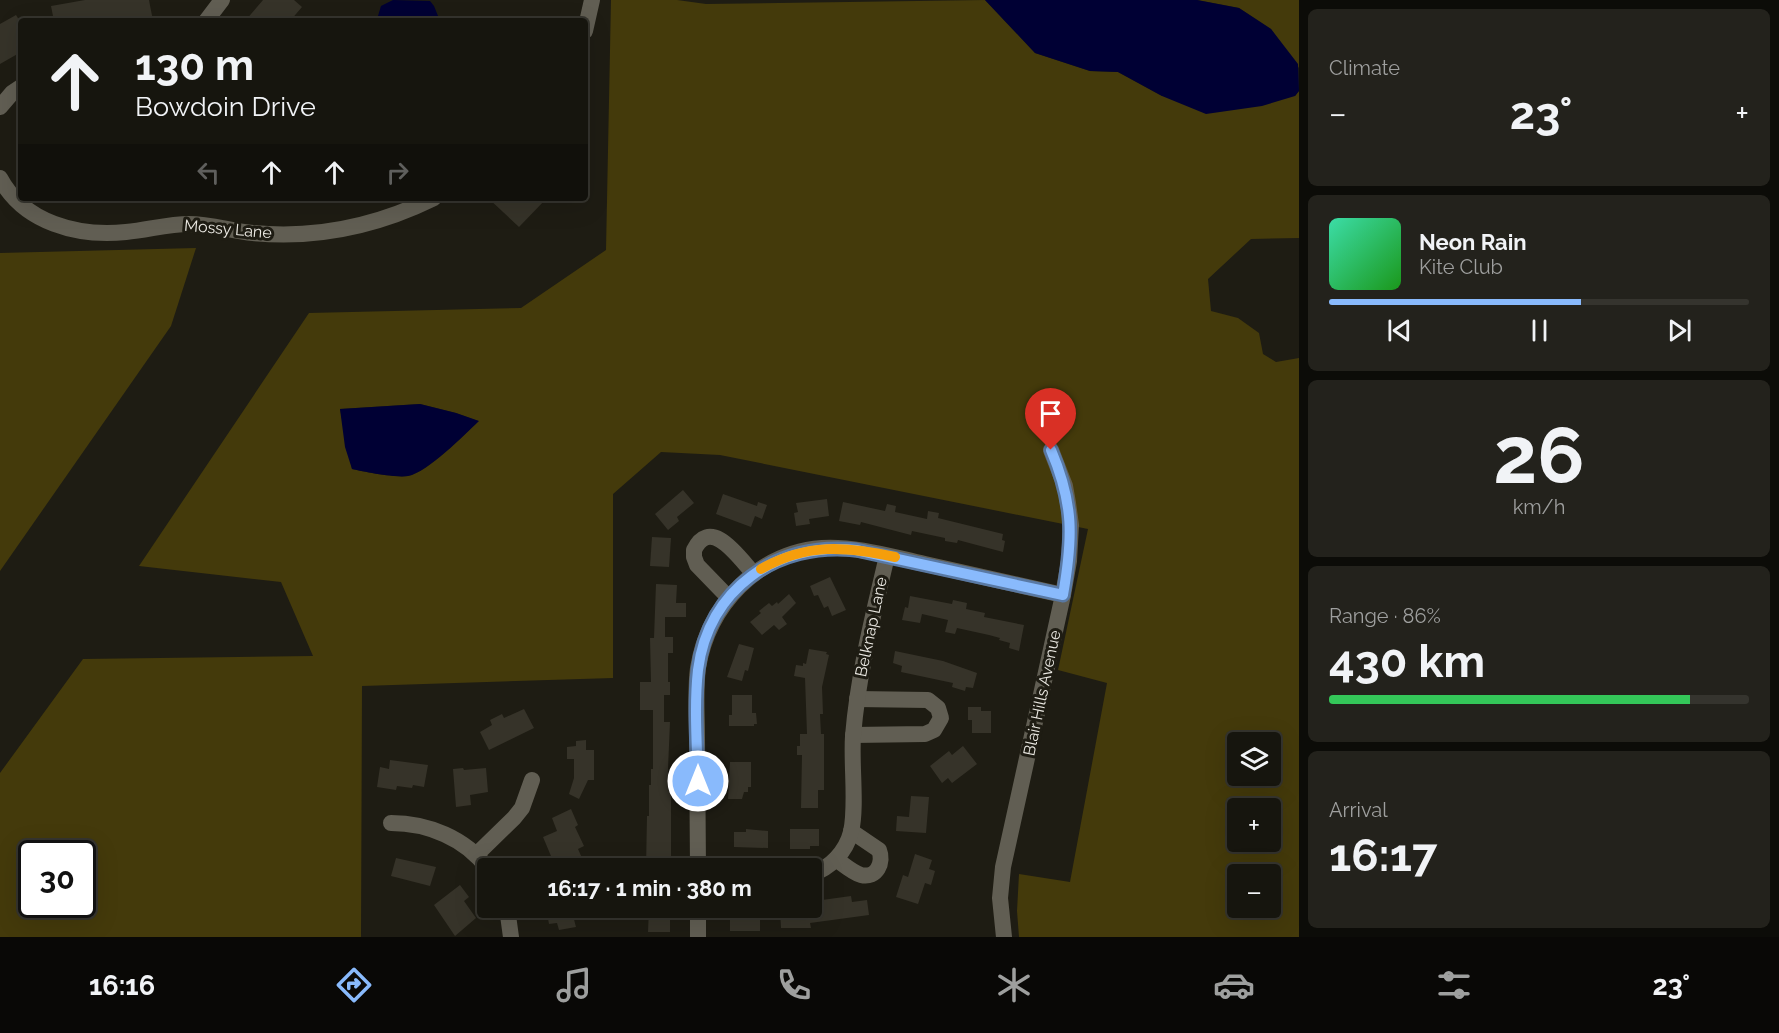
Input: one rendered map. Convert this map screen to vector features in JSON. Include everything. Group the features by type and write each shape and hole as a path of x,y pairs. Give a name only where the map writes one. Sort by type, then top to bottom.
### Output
{"street":[{"path":"208,18 222,0"},
{"path":"588,18 591,0"},
{"path":"0,107 18,89"},
{"name":"Mossy Lane","path":"0,178 16,201 34,215 54,225 104,232 126,232 170,224 192,224 253,233 293,234 332,231 373,223 411,210 428,201"},
{"name":"Blair Hills Avenue","path":"1004,937 1000,898 1003,867 1063,595 1070,551 1071,525 1065,486 1051,450"},
{"path":"728,597 695,561 694,550 702,539 709,537 722,540 758,571"},
{"path":"698,858 698,670 707,634 728,597 758,571 791,555 821,549 848,549 1063,595"},
{"name":"Belknap Lane","path":"822,869 836,859 844,849 851,831 853,735 857,699 887,556"},
{"name":"Belknap Lane","path":"853,735 925,734 934,730 941,718 938,708 928,700 857,699"},
{"path":"476,855 522,808 532,780"},
{"path":"391,823 425,826 461,843 479,858"},
{"path":"836,859 861,875 874,873 879,868 881,862 879,850 851,831"},
{"path":"508,918 511,937"},
{"path":"698,918 698,937"}],"shaded area":[{"path":"393,0 430,1 439,18 379,18 381,6"},
{"path":"611,0 677,0 706,4 985,0 1035,53 1090,71 1118,72 1162,96 1295,96 1299,91 1299,238 1251,239 1208,279 1211,311 1238,318 1259,333 1263,354 1276,362 1299,358 1299,937 1019,937 1017,911 1019,874 1070,882 1107,683 1058,670 1088,529 720,455 661,452 613,494 613,678 362,686 361,937 0,937 0,773 83,659 313,656 281,582 139,566 309,313 521,308 606,250","holes":["420,404 478,421 445,452 416,473 396,476 352,469 340,409"]},
{"path":"985,0 1197,0 1239,8 1271,29 1298,64 1299,91 1295,96 1262,106 1206,114 1162,96 1118,72 1090,71 1035,53"},
{"path":"1197,0 1299,0 1299,68 1271,29 1239,8"},
{"path":"196,248 171,326 0,571 0,253"},
{"path":"420,404 479,421 445,452 416,473 396,476 352,469 345,447 340,409"}],"building":[{"path":"85,0 149,0 152,18 53,18 51,6"},
{"path":"263,0 294,0 302,7 293,18 248,18"},
{"path":"16,15 18,18 18,54 0,64 0,24"},
{"path":"491,201 544,201 519,227"},
{"path":"683,490 694,503 677,517 679,521 668,530 655,514"},
{"path":"723,494 757,506 758,502 767,505 762,519 755,516 751,527 716,514"},
{"path":"827,499 829,516 809,519 810,524 796,526 794,513 798,512 796,503"},
{"path":"843,502 885,511 887,504 896,506 895,512 927,519 928,511 939,513 938,518 1003,534 1002,540 1005,541 1003,552 958,540 957,543 945,541 945,538 912,531 911,535 861,522 860,525 839,521"},
{"path":"652,537 671,538 669,567 650,566"},
{"path":"830,577 846,610 832,616 828,606 824,608 818,595 814,596 810,586"},
{"path":"656,584 677,585 676,603 686,603 686,617 665,617 665,637 673,637 673,653 668,653 670,695 664,695 664,722 670,722 668,786 671,786 671,858 646,858 649,785 651,785 651,769 653,769 653,710 640,710 640,682 651,682 650,638 654,638"},
{"path":"789,594 796,603 782,617 787,624 779,630 774,625 762,635 750,622 769,603 772,606 777,602 778,604"},
{"path":"910,596 952,604 953,600 967,603 966,609 985,613 984,617 1024,625 1019,651 1009,648 1010,643 989,635 957,628 955,634 945,632 948,620 922,614 920,623 902,620 905,607 908,608"},
{"path":"739,644 754,648 748,671 745,670 742,681 727,677"},
{"path":"809,649 827,652 826,654 829,655 822,687 823,714 820,714 821,734 824,734 824,790 818,790 818,808 801,808 802,755 797,755 800,734 807,734 805,678 794,676 796,665 806,664"},
{"path":"895,651 943,661 977,673 973,688 966,687 965,691 952,687 953,683 901,672 902,666 893,663"},
{"path":"732,695 752,695 752,713 756,713 757,724 729,726 729,715 732,715"},
{"path":"968,707 981,707 981,711 991,711 991,733 972,733 972,720 968,720"},
{"path":"524,709 534,728 489,750 480,732 492,725 490,720 502,714 504,718"},
{"path":"586,740 586,750 594,750 594,780 588,780 579,799 569,794 574,778 574,759 567,759 567,747 576,746 576,741"},
{"path":"963,746 977,764 952,783 948,778 942,783 930,766 949,751 952,755"},
{"path":"390,760 428,765 424,787 397,786 396,790 377,787 380,767 389,769"},
{"path":"730,762 751,762 751,787 748,787 748,792 744,792 742,799 728,799"},
{"path":"463,768 464,770 486,768 488,792 470,795 471,805 456,807 453,769"},
{"path":"911,796 929,797 926,833 896,831 897,816 909,817"},
{"path":"571,809 578,825 575,827 584,846 578,849 582,858 552,858 543,837 557,831 552,818"},
{"path":"746,829 768,831 768,848 734,847 734,832 746,832"},
{"path":"790,829 819,829 819,846 810,846 810,849 790,849"},
{"path":"915,854 932,860 929,869 935,871 931,885 925,883 918,904 896,897 903,875 908,877"},
{"path":"396,858 436,867 430,886 391,876"},
{"path":"460,885 469,897 464,901 476,918 455,936 434,905"},
{"path":"851,896 852,902 867,900 869,915 810,923 811,928 781,928 780,918 822,918 822,900"},
{"path":"548,918 574,918 576,927 559,930 557,923 549,924"},
{"path":"649,918 670,919 670,932 648,932"},
{"path":"730,918 760,918 760,931 730,931"}],"slow traffic":[{"path":"761,569 791,555 821,549 841,548 895,557"}],"route":[{"path":"698,781 698,670 707,634 728,597 740,585 776,561 791,555 805,551 841,548 1063,595 1069,561 1071,525 1065,486 1051,450"}]}
